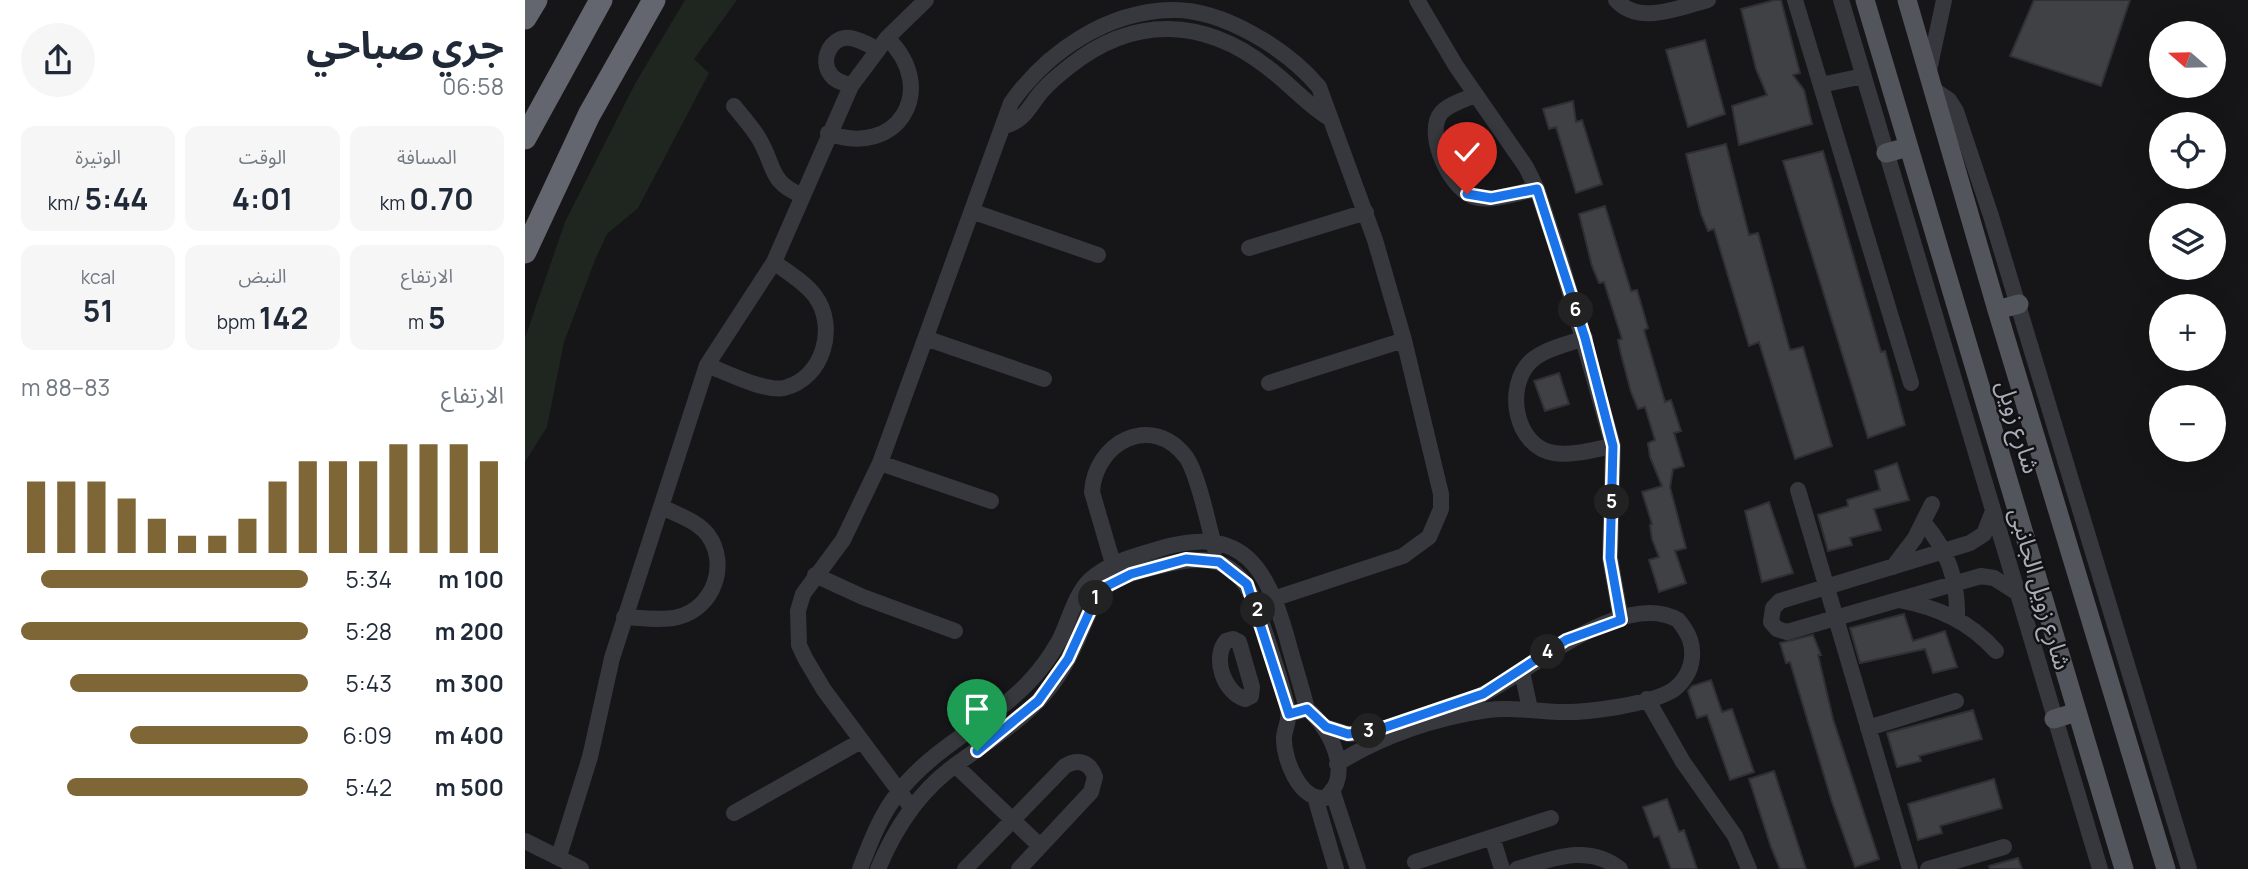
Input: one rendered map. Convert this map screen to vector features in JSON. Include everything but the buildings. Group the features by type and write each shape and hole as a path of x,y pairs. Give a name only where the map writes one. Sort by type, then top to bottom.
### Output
{"highway":[{"path":"525,18 536,0"},
{"path":"525,138 601,0"},
{"path":"525,252 589,115 654,0"}],"main road":[{"name":"شارع زويل","path":"1865,0 2124,869"},
{"name":"شارع زويل","path":"1907,0 1997,310 2166,869"},
{"path":"1886,153 1908,147"},
{"path":"1997,310 2018,304"},
{"path":"2054,719 2077,712"}],"street":[{"path":"559,856 590,757 624,617 707,365 774,262 828,133 851,86 882,43 926,0"},
{"path":"1417,0 1537,189 1585,338 1613,446 1610,558 1621,620"},
{"path":"1616,0 1628,10 1647,14 1708,0"},
{"path":"1794,0 1911,383"},
{"name":"شارع زويل الجانبى","path":"1840,0 2100,869"},
{"path":"1944,0 1936,26 1931,81 1956,111 2018,304 2189,869"},
{"path":"1172,27 1173,10"},
{"path":"911,807 824,690 799,645 798,611 803,594 815,575 843,540 880,463 974,212 1011,103 1033,75 1082,36 1138,16 1173,10 1230,24 1258,36 1308,74 1319,87 1366,212 1404,340 1441,494 1437,524 1429,537 1403,556 1276,598"},
{"path":"1004,126 1021,119 1042,92 1069,67 1100,46 1134,34 1172,27 1236,45 1329,118"},
{"path":"828,133 845,139 875,138 888,131 907,108 912,78 908,64 882,43 852,38 837,41 827,52 827,68 836,80 851,86"},
{"path":"1821,85 1863,76"},
{"path":"1475,95 1448,107 1437,121 1435,130 1449,177 1467,194 1479,198 1537,189"},
{"path":"734,106 758,137 774,176 786,189 803,196"},
{"path":"974,212 1098,255"},
{"path":"1249,248 1366,212"},
{"path":"707,365 768,387 783,388 798,381 816,364 826,341 825,316 814,293 774,262"},
{"path":"1585,338 1545,352 1524,369 1517,390 1517,412 1530,439 1540,449 1551,453 1562,454 1613,446"},
{"path":"927,339 1044,379"},
{"path":"1269,383 1404,340"},
{"path":"1115,572 1092,492 1093,478 1105,453 1128,438 1158,437 1180,450 1189,460 1219,562"},
{"path":"880,463 991,501"},
{"path":"1798,490 1910,869"},
{"path":"1893,567 1924,523 1932,504"},
{"path":"624,617 663,619 691,612 703,603 717,577 715,547 707,534 696,524 662,507"},
{"path":"1993,511 1984,534 1970,543 1776,604 1771,612 1771,622 1777,629 1787,632 1981,576 1994,578 2016,592"},
{"path":"1924,523 1945,551 1956,583 1957,618"},
{"path":"860,869 877,828 899,791 939,753 998,712 1030,682 1059,641 1084,588 1181,543 1213,543 1245,555 1259,567 1276,598 1307,709 1326,727 1332,739 1337,764 1332,790 1358,869"},
{"path":"878,869 911,807 955,765 1009,727 1038,701 1068,659 1099,594 1115,572 1186,559 1219,562 1247,584 1289,714 1284,737 1287,760 1298,781 1315,797 1336,869"},
{"path":"815,575 863,597 955,631"},
{"path":"1897,600 1928,606 1957,618 1996,651"},
{"path":"1326,727 1348,734 1377,730 1461,704 1522,672 1566,640 1649,611 1664,613 1678,620 1691,641 1690,668 1683,681 1673,690 1647,699 1581,712 1489,710 1465,715 1367,746 1337,764"},
{"path":"1246,666 1272,658"},
{"path":"1522,672 1529,709"},
{"path":"1647,699 1683,762 1735,836 1749,869"},
{"path":"1868,727 1956,701"},
{"path":"1289,714 1307,709"},
{"path":"734,813 861,741"},
{"path":"965,869 1065,766 1079,761 1093,769 1095,785 1091,792 1019,869"},
{"path":"955,765 1040,846"},
{"path":"1315,797 1325,797 1332,790"},
{"path":"1415,862 1551,818"},
{"path":"1492,837 1502,869"},
{"path":"525,841 581,869"},
{"path":"1928,869 2004,847"},
{"path":"1517,869 1579,853 1599,857 1620,869"}],"shaded area":[{"path":"685,0 737,0 694,59 709,73 638,208 607,234 595,260 564,342 547,427 525,462 525,338 565,222 636,82"}],"route":[{"path":"977,751 1038,701 1057,677 1075,646 1094,602 1105,587 1131,574 1186,559 1219,562 1235,571 1247,584 1255,601 1289,714 1294,710 1307,709 1326,727 1348,734 1377,730 1461,704 1522,672 1566,640 1621,620 1609,548 1614,477 1613,446 1585,338 1537,189 1491,198 1467,194"}]}
